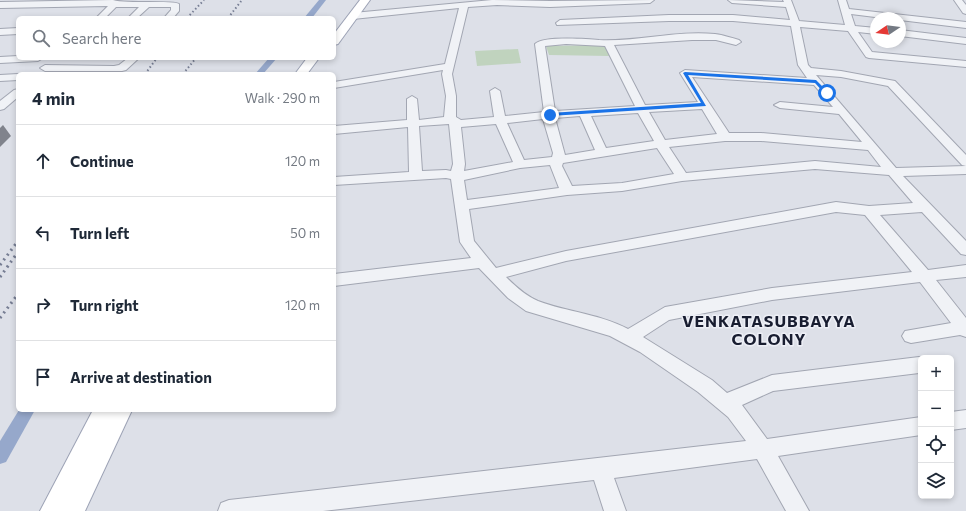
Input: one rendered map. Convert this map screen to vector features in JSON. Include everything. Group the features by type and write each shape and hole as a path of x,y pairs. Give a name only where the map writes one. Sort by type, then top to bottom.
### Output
{"main road":[{"path":"336,28 357,0"},
{"path":"336,39 365,0"},
{"path":"302,72 312,60"},
{"path":"312,72 321,60"},
{"path":"53,511 104,412"},
{"path":"71,511 120,412"}],"street":[{"path":"553,11 614,1 650,0"},
{"path":"737,53 732,0 788,2 795,25 803,65 807,71 893,172 966,250"},
{"path":"842,0 851,29 869,55 966,64"},
{"path":"958,0 966,11"},
{"path":"353,16 512,1 553,11 669,18 733,18 795,25 870,31"},
{"path":"101,16 111,2"},
{"path":"0,6 111,2 147,5 168,2 175,4 175,11 170,16"},
{"path":"134,16 147,5"},
{"path":"464,5 447,74 451,96 452,122 459,164 457,177 467,242 488,268 514,294 532,306 615,330 684,370 735,411 755,437 798,511"},
{"path":"553,11 566,41"},
{"path":"846,11 966,25"},
{"path":"0,32 16,31"},
{"path":"906,34 966,40"},
{"path":"567,191 556,166 556,160 559,153 549,120 550,115 540,44 566,41 608,43 692,37 716,37 736,42"},
{"path":"608,43 640,108 660,144 682,177"},
{"path":"0,60 16,59"},
{"path":"42,71 54,60"},
{"path":"73,71 84,60"},
{"path":"42,71 114,69 122,68 132,60"},
{"path":"336,85 449,66"},
{"path":"807,71 841,74 891,83 966,162"},
{"path":"725,137 685,73 816,82"},
{"path":"0,78 16,78"},
{"path":"495,91 500,120 520,164"},
{"path":"3,103 16,93"},
{"path":"412,99 416,176"},
{"path":"336,130 414,123 500,120 584,112 705,105"},
{"path":"780,105 842,111"},
{"path":"584,112 602,153"},
{"path":"336,181 446,174 457,177 520,164 530,164 660,144 725,137 761,137 872,147"},
{"path":"461,205 567,191 622,187 682,177 815,166 862,168 893,172 966,170"},
{"path":"336,280 488,268 566,256 836,207 869,211 925,207"},
{"path":"869,211 965,328"},
{"path":"628,337 666,314 772,294 966,271"},
{"path":"911,336 965,328"},
{"path":"725,404 772,383 918,365"},
{"path":"954,421 966,419"},
{"path":"229,511 324,506 762,449 918,426"},
{"path":"600,469 614,511"}],"green space":[{"path":"605,45 609,56 549,55 546,46"},
{"path":"518,49 521,63 477,66 475,51"}],"waterway":[{"path":"310,16 323,0"},
{"path":"261,72 271,60"},
{"path":"0,456 26,412"}],"railway":[{"path":"189,16 204,0"},
{"path":"230,16 242,0"},
{"path":"146,72 156,60"},
{"path":"185,72 194,60"},
{"path":"0,265 16,244"},
{"path":"0,277 16,255"},
{"path":"0,318 16,297"}],"district":[{"name":"VENKATASUBBAYYA COLONY","path":"769,329"}],"route":[{"path":"550,115 705,105 685,73 816,82 827,93"}]}
